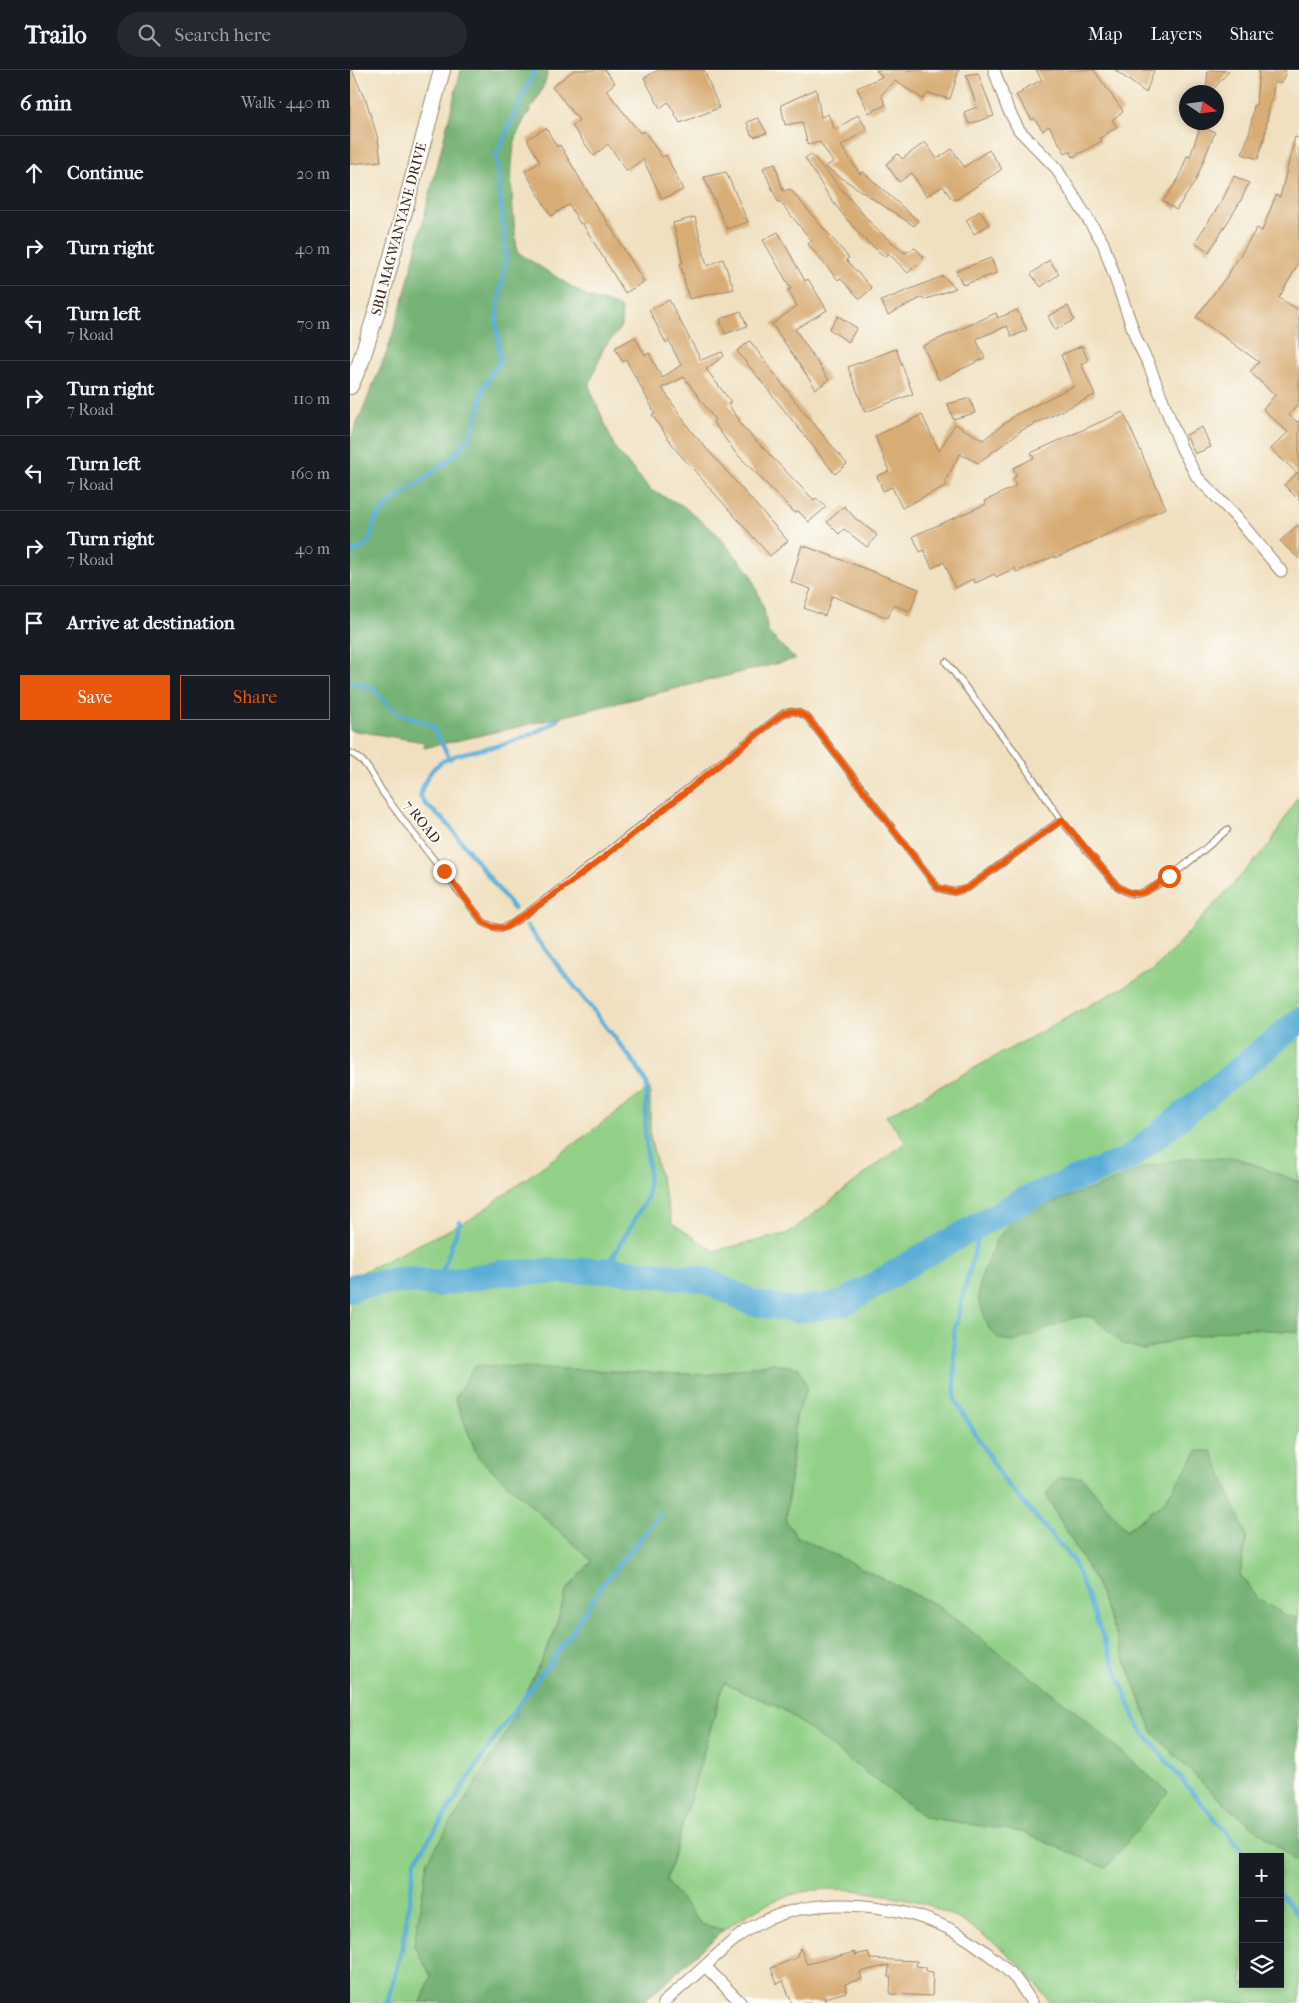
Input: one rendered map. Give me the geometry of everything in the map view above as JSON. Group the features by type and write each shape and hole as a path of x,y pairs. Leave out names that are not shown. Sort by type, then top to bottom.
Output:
{"main road":[{"name":"SBU MAGWANYANE DRIVE","path":"350,386 360,364 380,302 442,70"}],"street":[{"path":"994,70 1019,130 1056,168 1103,243 1137,341 1149,365 1181,446 1197,477 1236,517 1281,572"},
{"path":"663,2003 737,1937 759,1923 783,1913 819,1906 845,1905 877,1908 911,1915 937,1924 962,1936 1015,1978 1032,2003"},
{"path":"705,1966 740,2003"}],"lane":[{"path":"946,662 1015,752 1062,820 1117,886 1134,894 1145,893 1227,830"},
{"name":"7 ROAD","path":"350,753 358,756 365,764 383,793 483,922 499,928 505,928 516,921 595,864 716,765 784,713 792,711 799,712 808,718 938,888 954,892 968,888 1062,820"}],"green space":[{"path":"461,70 548,70 540,94 522,124 514,145 512,191 517,252 588,297 612,304 621,309 622,324 617,333 604,347 589,386 616,450 652,491 682,505 717,534 751,574 764,609 768,632 795,659 549,720 424,748 424,742 350,730 350,440 388,349 405,293"},
{"path":"1299,794 1299,1182 1237,1158 1146,1167 1104,1185 996,1241 980,1281 978,1298 1072,1318 1086,1316 1094,1318 1123,1344 1144,1350 1173,1340 1242,1328 1299,1332 1299,1618 1287,1617 1257,1599 1240,1574 1247,1537 1198,1451 1164,1502 1126,1531 1082,1477 1046,1495 1096,1583 1153,1733 1214,1795 1299,1864 1299,2003 1050,2003 1023,1969 972,1927 932,1907 912,1900 859,1891 822,1890 792,1895 762,1906 724,1930 701,1924 666,1881 724,1683 782,1709 925,1817 1022,1832 1106,1868 938,1606 796,1536 786,1521 796,1417 807,1388 773,1363 706,1375 475,1366 455,1398 478,1457 592,1561 566,1591 553,1636 502,1741 428,1860 414,1945 431,1976 421,2003 350,2003 350,1278 471,1219 650,1088 650,1137 672,1223 714,1251 789,1233 906,1142 886,1116 1153,971 1270,844"},
{"path":"1187,1158 1237,1158 1299,1182 1299,1332 1242,1328 1173,1340 1144,1350 1123,1344 1094,1318 1086,1316 1072,1318 1014,1342 999,1339 989,1329 978,1298 980,1281 996,1241 1011,1221 1032,1209 1104,1185 1146,1167"},
{"path":"773,1363 799,1368 807,1388 796,1417 786,1521 796,1536 938,1606 1069,1706 1168,1792 1106,1868 1022,1832 925,1817 782,1709 724,1683 666,1881 701,1924 724,1930 642,2003 421,2003 431,1976 414,1945 428,1860 502,1741 553,1636 566,1591 592,1561 478,1457 455,1398 475,1365 706,1375"},
{"path":"1198,1451 1212,1451 1247,1537 1240,1574 1257,1599 1287,1616 1299,1618 1299,1864 1214,1795 1153,1733 1096,1583 1046,1495 1058,1478 1082,1477 1127,1531 1164,1502"}],"building":[{"path":"350,70 352,70 366,100 378,139 381,161 350,164"},
{"path":"574,70 605,70 615,83 606,90 640,133 644,131 662,157 666,155 683,190 662,199 643,159 627,171 608,144 594,156 572,126 579,120 552,87"},
{"path":"658,70 704,70 719,108 680,123 668,102 660,108 644,78"},
{"path":"876,70 959,70 950,99 928,93 923,99 895,81 881,95 886,105 869,113 857,88 882,77"},
{"path":"1036,70 1094,70 1123,111 1112,120 1117,127 1100,138 1102,141 1073,157 1070,151 1065,153 1049,126 1043,131 1034,118 1032,120 1016,95 1042,80"},
{"path":"1115,70 1154,70 1146,93"},
{"path":"1208,70 1229,71 1217,85 1207,85"},
{"path":"1259,70 1286,70 1282,83 1274,83 1272,102 1270,102 1264,139 1258,159 1242,154 1250,131 1254,105 1256,105"},
{"path":"978,73 994,116 969,124 964,112 977,107 966,75"},
{"path":"816,89 821,117 828,114 835,130 858,115 867,129 841,146 860,174 862,171 918,221 914,226 825,167 833,162 820,142 808,145 802,122 785,125 781,105"},
{"path":"758,118 767,133 754,137 751,135 747,122"},
{"path":"546,128 557,147 560,145 644,282 625,293 570,206 568,205 551,216 525,171 540,162 527,139"},
{"path":"1199,130 1215,132 1195,182 1176,210 1163,201 1179,178 1187,156 1190,157"},
{"path":"1295,137 1299,138 1299,262 1279,298 1299,310 1299,403 1289,415 1297,422 1299,420 1299,500 1284,485 1297,473 1271,449 1288,432 1263,409 1275,395 1250,372 1259,362 1196,317 1227,276 1257,228 1262,231 1276,195 1280,197"},
{"path":"925,142 937,159 952,149 964,167 989,150 1002,169 957,199 952,199 943,186 926,196 912,173 899,182 886,164 898,154 902,159"},
{"path":"811,154 875,228 905,253 915,248 924,257 908,273 888,253 885,257 864,239 844,216 830,198 805,158"},
{"path":"775,163 783,191 790,189 849,258 846,260 872,288 860,299 840,278 838,280 821,260 808,244 812,241 780,202 778,202 763,168"},
{"path":"726,172 748,222 727,229 704,177"},
{"path":"1234,176 1249,183 1240,202 1209,252 1195,242 1222,201"},
{"path":"980,211 989,225 974,234 966,220"},
{"path":"695,217 707,266 723,259 734,289 689,299 680,263 683,263 673,223"},
{"path":"778,232 805,281 808,279 827,310 795,329 829,380 816,389 772,324 797,306 788,290 791,289 763,240"},
{"path":"991,258 997,273 963,285 956,271"},
{"path":"1049,260 1059,274 1041,287 1031,274"},
{"path":"943,276 956,288 924,300 923,297 888,315 881,301"},
{"path":"669,300 701,360 722,352 724,356 706,369 731,402 728,404 740,421 738,422 814,500 816,498 826,507 809,522 798,511 795,513 735,452 684,377 662,388 691,431 788,541 770,556 677,451 652,415 655,413 626,360 623,362 615,348 635,337 645,355 649,353 662,378 681,365 669,341 666,343 649,310"},
{"path":"1068,306 1074,320 1055,330 1048,316"},
{"path":"1017,310 1027,330 1012,337 1007,326 976,339 985,358 939,380 923,346 996,313 998,318"},
{"path":"741,311 747,326 725,334 720,319"},
{"path":"838,316 857,328 848,342 829,329"},
{"path":"750,341 798,405 847,464 835,474 737,351"},
{"path":"1082,346 1088,361 1081,364 1095,395 1022,430 978,463 960,454 945,481 947,485 902,508 892,487 883,491 877,476 889,471 875,436 922,415 939,451 955,424 983,440 1017,414 1074,386 1061,355"},
{"path":"896,349 913,394 865,412 848,367"},
{"path":"970,398 975,413 953,419 948,404"},
{"path":"1123,412 1166,508 1055,558 1055,556 1016,572 1015,568 996,577 995,574 975,583 973,579 955,588 944,562 932,568 924,550 920,552 913,536 986,504 985,501 1016,486 1013,478 1017,476 1013,468 1034,458 1031,453"},
{"path":"1202,427 1211,447 1195,454 1186,435"},
{"path":"844,506 856,519 877,535 867,547 844,529 839,534 827,522"},
{"path":"1299,524 1299,559 1280,541"},
{"path":"802,545 919,589 910,611 893,605 888,618 832,596 825,616 804,608 811,589 791,582"},
{"path":"800,1948 807,1964 855,1952 855,1955 868,1952 870,1959 917,1961 916,1966 926,1967 926,1971 933,1972 932,1996 890,1994 891,1977 888,1977 889,1965 860,1972 862,1979 845,1984 847,1992 824,1998 826,2003 792,2003 783,1981 777,1984 771,1968 796,1958"}],"waterway":[{"path":"350,554 364,547 372,535 374,521 388,505 448,461 472,435 484,387 500,360 496,319 506,258 496,155 535,70"},
{"path":"350,682 371,687 395,712 432,726 450,759"},
{"path":"514,909 447,823 426,805 420,796 429,774 445,760 460,754 502,745 538,731 558,720"},
{"path":"527,926 636,1065 647,1084 645,1133 649,1172 647,1198 612,1258 611,1270"},
{"path":"350,1290 355,1286 406,1280 438,1284 500,1273 611,1270 704,1280 753,1303 796,1310 842,1304 1025,1199 1128,1159 1299,1021"},
{"path":"438,1284 460,1222"},
{"path":"982,1222 954,1331 955,1400 1003,1479 1073,1560 1138,1726 1245,1853"},
{"path":"387,2003 403,1945 415,1861 498,1733 557,1653 603,1584 661,1514"},
{"path":"1283,1898 1299,1916"}],"route":[{"path":"444,871 483,922 492,927 505,928 595,864 716,765 784,713 792,711 799,712 808,718 890,828 938,888 954,892 968,888 1062,820 1117,886 1126,892 1134,894 1145,893 1169,876"}]}
